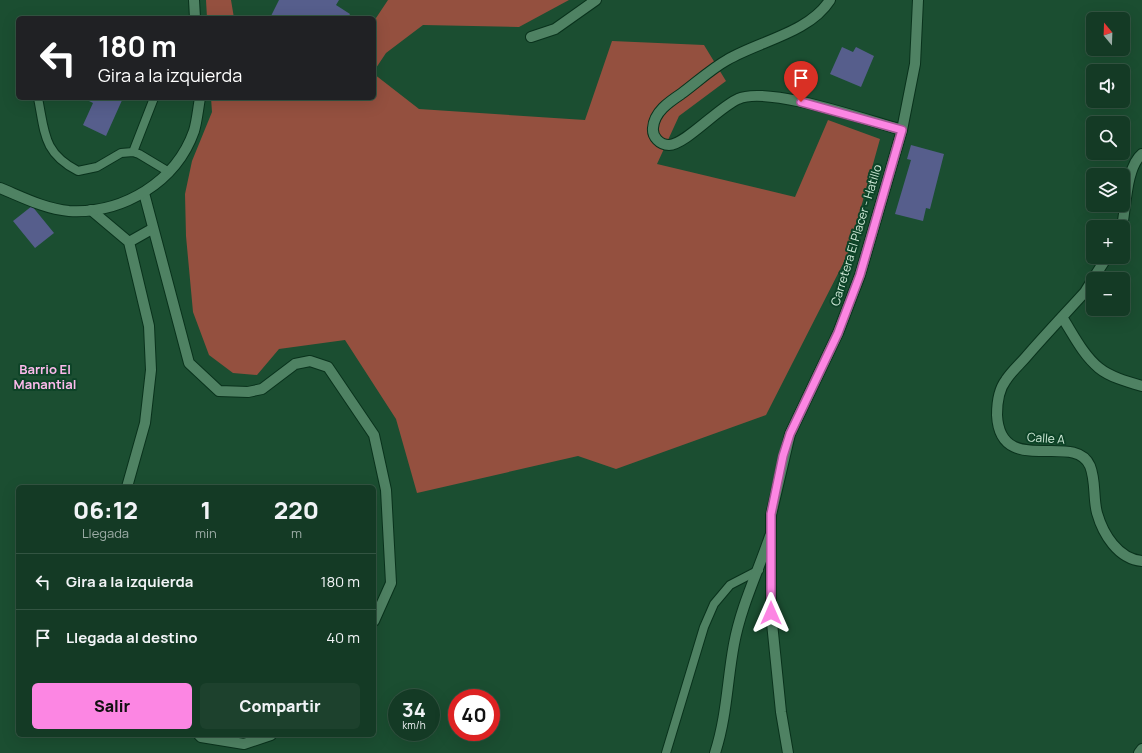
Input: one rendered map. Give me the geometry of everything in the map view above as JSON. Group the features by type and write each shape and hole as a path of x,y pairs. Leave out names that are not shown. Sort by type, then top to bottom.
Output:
{"street":[{"path":"194,0 196,16"},
{"path":"531,37 555,29 596,0"},
{"path":"830,0 813,20 727,60 668,103 656,116 652,129 655,138 664,145 676,145 717,112 737,99 746,96 786,98 902,130"},
{"name":"Carretera El Placer - Hatillo","path":"788,753 781,712 771,613 771,514 790,434 838,333 860,275 902,130 915,64 918,0"},
{"path":"0,188 37,204 68,211 91,210 117,206 144,193 169,172 181,157 194,130 200,100"},
{"path":"1123,220 1130,173 1136,159 1142,154"},
{"path":"144,193 152,229 189,363 219,391 248,392 262,389 294,364 310,362 328,367 374,434 386,490 391,583 376,617"},
{"path":"91,210 129,242 149,326 152,370 144,423 128,485"},
{"path":"129,242 152,229"},
{"name":"Calle A","path":"1086,290 1005,381 997,404 998,426 1006,443 1024,451 1043,450 1071,453 1085,459 1090,465 1095,484 1097,512 1106,534 1118,550 1137,561 1142,561"},
{"path":"1062,317 1088,357 1100,368 1122,380 1142,386"},
{"path":"715,753 723,730 734,643 749,588 759,570 771,534"},
{"path":"201,737 244,744 265,737"},
{"path":"1139,753 1142,749"}],"lane":[{"path":"38,100 48,143 57,158 64,164 78,171 97,167 121,153 134,152 140,154 169,172"},
{"path":"134,152 153,100"},
{"path":"666,753 704,627 714,604 730,585 759,570"}],"shaded area":[{"path":"206,0 231,0 234,16 207,16"},
{"path":"388,0 569,0 519,27 423,25 386,53 376,68 376,18"},
{"path":"612,41 704,45 726,81 679,116 657,164 795,197 828,120 880,139 848,254 766,415 616,469 578,456 417,493 396,419 345,340 279,349 257,375 233,373 209,355 193,312 186,236 185,194 192,161 212,112 211,100 376,100 376,76 419,109 585,120"}],"building":[{"path":"279,0 339,0 336,5 350,14 349,16 271,16"},
{"path":"842,47 853,52 856,47 874,56 861,87 830,74"},
{"path":"87,100 122,100 106,136 83,125 93,103"},
{"path":"911,145 944,154 930,209 926,208 923,221 895,214 911,160 907,159"},
{"path":"32,206 54,233 35,248 13,221"}],"district":[{"name":"Barrio El Manantial","path":"45,376"}],"route":[{"path":"771,613 771,514 783,456 790,434 838,333 860,275 902,130 801,102"}]}
